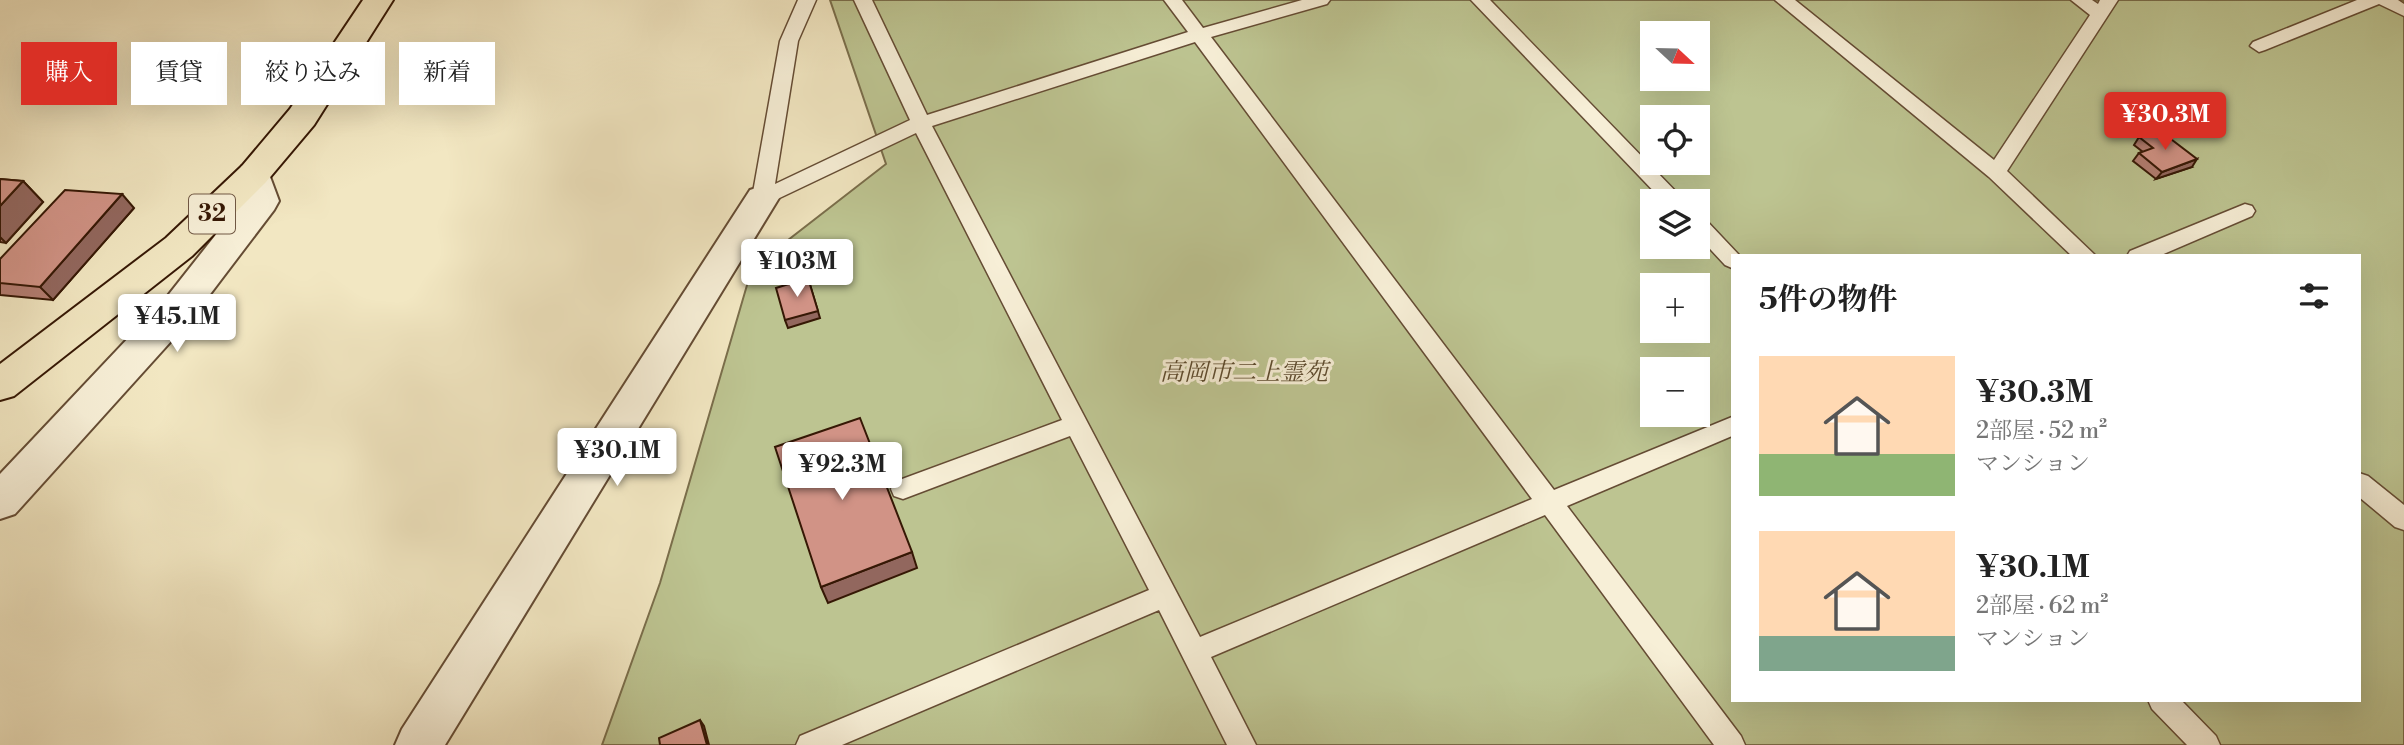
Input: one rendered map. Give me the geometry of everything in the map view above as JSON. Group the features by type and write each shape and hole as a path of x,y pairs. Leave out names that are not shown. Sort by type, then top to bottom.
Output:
{"main road":[{"name":"32","path":"0,385 179,247 254,174 302,117 378,0"}],"street":[{"path":"0,502 179,308 262,201 254,174"},
{"path":"419,745 762,198"}],"lane":[{"path":"762,198 789,41 807,0"},
{"path":"863,0 921,123 1242,745"},
{"path":"1173,0 1731,745"},
{"path":"762,198 921,123 1199,35 1321,0"},
{"path":"1480,0 1663,189"},
{"path":"1784,0 1996,172 2085,254"},
{"path":"1996,172 2105,7 2080,0"},
{"path":"2259,46 2373,0"},
{"path":"2385,0 2404,11"},
{"path":"2142,254 2245,211"},
{"path":"1710,237 1731,259"},
{"path":"903,489 1077,424"},
{"path":"1195,651 1731,426"},
{"path":"2361,485 2404,520"},
{"path":"810,745 1165,595"},
{"path":"2164,702 2206,745"}],"green space":[{"name":"高岡市二上霊苑","path":"830,0 2404,0 2404,745 602,745 660,583 752,268 886,164"}],"building":[{"path":"2159,130 2197,159 2162,172 2139,153 2153,148 2139,137"},
{"path":"0,179 23,181 0,206"},
{"path":"65,190 122,194 40,287 0,283 0,259"},
{"path":"808,278 818,311 785,320 776,288"},
{"path":"860,418 912,552 821,587 775,447"},
{"path":"700,720 707,745 660,745 659,738"}]}
